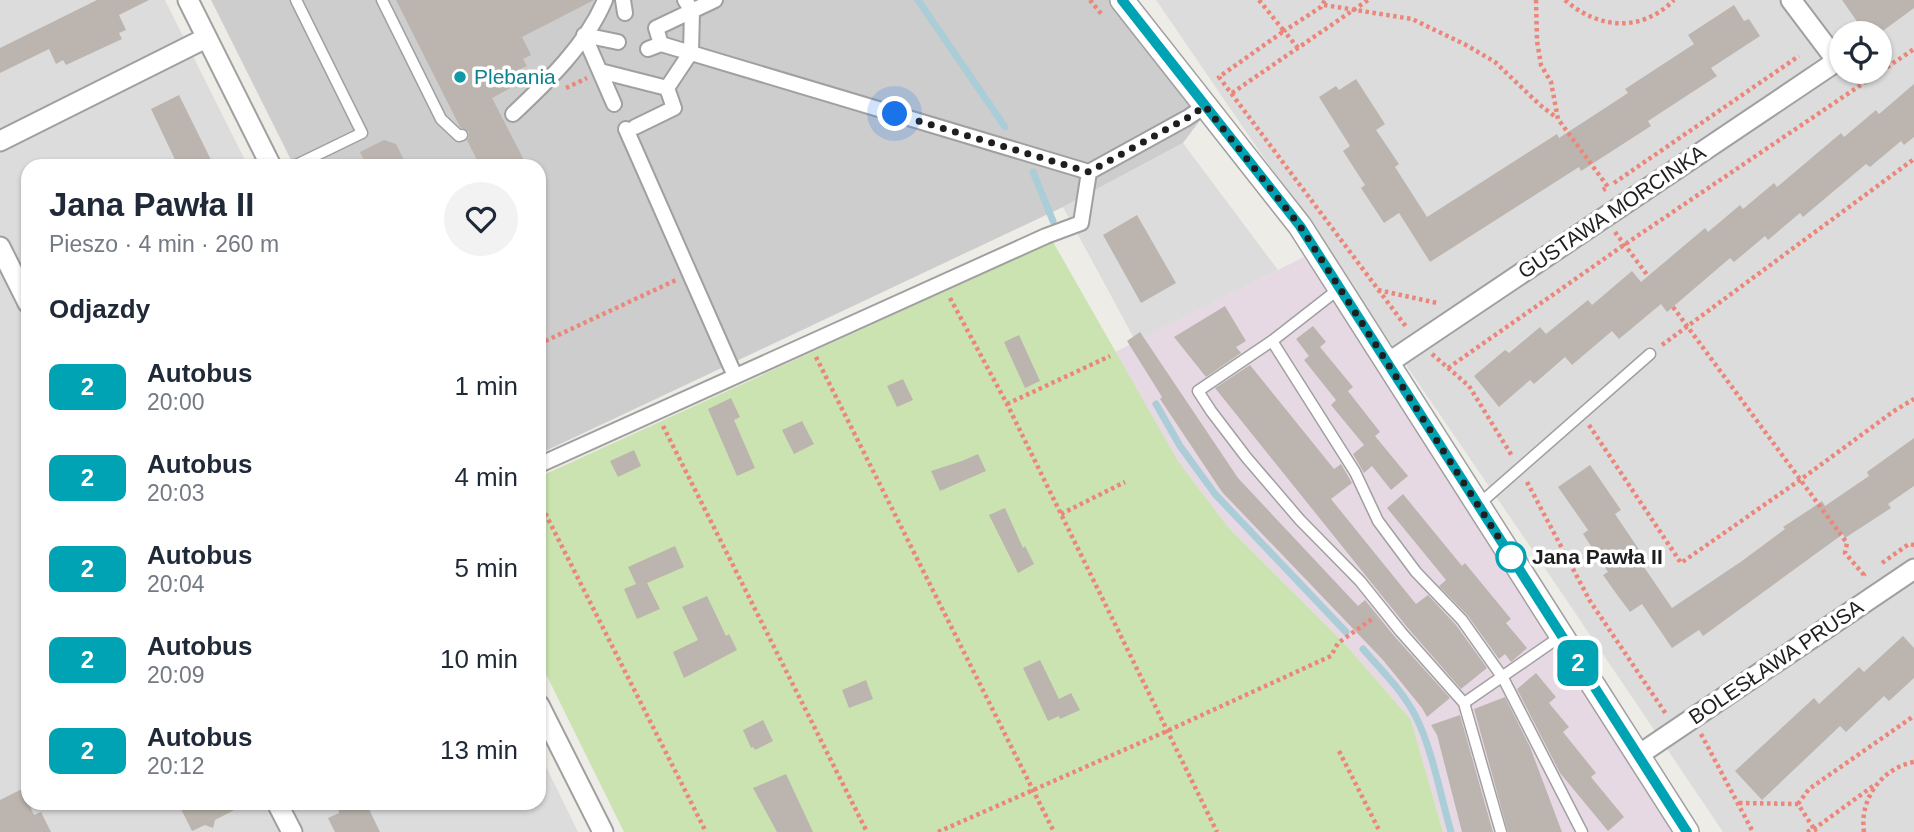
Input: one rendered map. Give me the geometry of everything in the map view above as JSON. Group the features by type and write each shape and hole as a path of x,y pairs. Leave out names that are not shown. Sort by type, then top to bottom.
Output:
{"street":[{"path":"188,0 267,159"},
{"path":"513,114 557,72 605,0"},
{"path":"715,0 688,6 656,28 654,46 691,52 1089,172 1205,106"},
{"path":"1122,0 1300,226 1687,832"},
{"name":"GUSTAWA MORCINKA","path":"1388,363 1836,61 1791,0"},
{"path":"667,88 691,52 688,6"},
{"path":"584,35 618,42"},
{"path":"584,35 614,104"},
{"path":"0,141 206,38"},
{"path":"600,71 667,88"},
{"path":"667,88 674,108 630,128 735,376"},
{"path":"546,463 1046,236 1081,223 1089,172"},
{"path":"0,247 21,289"},
{"name":"BOLESŁAWA PRUSA","path":"1637,756 1914,569"},
{"path":"546,719 603,832"},
{"path":"281,810 292,832"}],"lane":[{"path":"296,0 362,133 308,159"},
{"path":"383,0 441,120 459,136 462,135"},
{"path":"1340,288 1272,341 1198,390 1246,457 1300,520 1360,581 1464,703 1501,832"},
{"path":"1272,341 1355,472 1378,521 1416,572 1462,620 1503,678 1582,832"},
{"path":"1478,505 1650,354"},
{"path":"1464,703 1561,636"}],"path":[{"path":"1259,0 1298,48"},
{"path":"1332,0 1219,77 1418,343 1469,386 1520,469 1590,601 1667,715 1682,705 1692,719 1753,832"},
{"path":"1232,93 1368,0"},
{"path":"1536,0 1536,41 1541,65 1551,82 1558,119"},
{"path":"1565,0 1580,13 1602,22 1625,24 1650,17 1674,0"},
{"path":"1323,4 1412,19 1495,61 1558,119 1608,187"},
{"path":"1448,368 1914,49"},
{"path":"1596,195 1799,56"},
{"path":"1650,354 1914,159"},
{"path":"1605,217 1648,276"},
{"path":"546,341 690,274"},
{"path":"942,283 1007,404 1217,832"},
{"path":"1378,290 1436,304 1447,296"},
{"path":"1673,307 1847,543 1845,553 1864,575 1853,583"},
{"path":"809,343 1054,832"},
{"path":"1007,404 1110,356"},
{"path":"1582,414 1681,563 1914,399"},
{"path":"656,412 867,832"},
{"path":"1061,514 1125,482"},
{"path":"546,515 706,832"},
{"path":"938,832 1331,656 1338,643 1384,611"},
{"path":"1798,804 1810,789 1914,716"},
{"path":"1339,751 1380,832"},
{"path":"1807,832 1815,830 1897,767 1914,762"},
{"path":"1864,832 1864,811 1877,784"},
{"path":"1738,803 1798,804"},
{"path":"1798,804 1815,830"}],"shaded area":[{"path":"0,0 165,0 244,159 21,159 21,810 546,810 546,766 578,832 0,832"},
{"path":"211,0 1124,0 1204,115 1183,143 1063,207 546,451 546,159 290,159"},
{"path":"1156,0 1914,0 1914,832 1723,832"},
{"path":"1183,143 1278,270 1136,342 1063,207"},
{"path":"1304,257 1669,811 1677,832 1443,832 1411,720 1346,645 1228,527 1178,461 1115,352"}],"green space":[{"path":"1053,242 1178,461 1228,527 1346,645 1411,720 1443,832 624,832 546,674 546,474"}],"building":[{"path":"97,0 149,0 119,15 126,30 119,33 122,39 66,65 63,60 56,64 49,49 0,73 0,48"},
{"path":"396,0 594,0 522,37 531,55 523,59 527,66 521,69 524,75 518,78 520,83 492,98 523,159 476,159 467,140 469,132 460,127"},
{"path":"1842,0 1914,0 1914,8 1892,24 1892,21 1857,21"},
{"path":"1734,5 1744,21 1749,19 1760,36 1711,68 1717,76 1648,121 1651,126 1581,171 1579,167 1430,262 1399,213 1384,223 1361,188 1365,185 1343,151 1350,146 1319,97 1336,86 1339,90 1356,79 1385,124 1376,130 1399,164 1395,167 1427,217 1557,134 1559,138 1628,93 1625,89 1694,44 1688,35"},
{"path":"1914,84 1914,137 1904,145 1901,141 1870,167 1866,164 1803,217 1800,213 1768,240 1765,236 1734,262 1730,258 1667,312 1661,304 1619,339 1612,331 1572,365 1565,357 1534,384 1530,380 1499,407 1474,376 1505,350 1509,353 1540,327 1546,334 1588,300 1592,305 1632,271 1641,282 1705,228 1708,232 1740,205 1743,209 1774,183 1777,187 1841,133 1844,137 1876,110 1879,114"},
{"path":"179,95 211,159 175,159 151,109"},
{"path":"384,140 396,144 404,159 364,159 360,152"},
{"path":"1137,215 1176,283 1141,303 1103,235"},
{"path":"1225,306 1246,341 1236,347 1241,353 1206,377 1174,337"},
{"path":"1313,326 1326,342 1320,347 1353,387 1348,391 1380,432 1375,436 1408,476 1391,490 1372,466 1364,473 1353,454 1364,445 1331,405 1336,400 1304,360 1309,356 1296,339"},
{"path":"1140,332 1238,478 1358,606 1365,600 1450,698 1427,717 1383,660 1222,492 1160,399 1162,397 1127,341"},
{"path":"1019,335 1040,381 1025,388 1004,342"},
{"path":"1250,365 1334,469 1341,464 1352,483 1331,499 1416,604 1428,595 1456,625 1487,668 1461,689 1407,627 1215,388"},
{"path":"903,379 913,400 897,407 887,386"},
{"path":"731,398 740,417 734,420 755,468 737,476 708,409"},
{"path":"802,421 814,444 794,454 782,430"},
{"path":"1914,438 1914,486 1888,504 1891,508 1845,538 1843,534 1703,636 1699,630 1672,648 1642,604 1630,612 1603,575 1608,572 1583,534 1588,530 1558,487 1590,465 1621,510 1615,514 1640,551 1635,554 1672,608 1742,561 1785,529 1783,527 1822,501 1825,506 1869,476 1867,472"},
{"path":"634,450 641,466 618,477 610,461"},
{"path":"978,454 986,471 940,491 931,471"},
{"path":"1403,494 1462,566 1465,563 1511,619 1506,623 1527,648 1511,662 1505,654 1499,659 1468,616 1439,586 1446,580 1387,508"},
{"path":"1005,508 1023,548 1025,546 1034,564 1018,573 989,515"},
{"path":"675,546 684,567 647,583 660,609 637,619 624,589 636,584 628,567"},
{"path":"707,596 726,636 729,634 737,650 684,678 673,652 698,640 682,607"},
{"path":"1903,636 1914,648 1914,678 1889,701 1884,696 1846,732 1840,726 1762,800 1735,771 1814,698 1819,704 1859,667 1864,672"},
{"path":"1040,660 1059,699 1071,693 1080,710 1048,721 1023,668"},
{"path":"1536,673 1556,697 1549,703 1569,727 1563,732 1596,773 1591,777 1624,817 1608,831 1560,773 1517,689"},
{"path":"866,680 873,699 849,708 842,690"},
{"path":"1505,697 1530,747 1562,832 1508,832 1474,709"},
{"path":"1460,715 1493,832 1462,832 1437,735 1431,725"},
{"path":"763,720 773,741 755,750 751,748 743,730"},
{"path":"786,774 813,832 777,832 753,788"},
{"path":"21,790 21,810 32,810 34,815 41,812 51,832 0,832 0,800"},
{"path":"182,810 234,810 215,820 213,828 205,825 192,831"},
{"path":"339,810 369,810 380,832 335,832 328,818 339,813"}],"waterway":[{"path":"918,0 1005,127"},
{"path":"1033,172 1053,221"},
{"path":"1156,404 1180,446 1215,494 1346,632"},
{"path":"1363,649 1399,690 1416,717 1431,758 1451,832"}],"bus line":[{"name":"2","path":"1122,0 1300,226 1687,832"}],"place":[{"name":"Plebania","path":"460,77"},
{"name":"Jana Pawła II","path":"1511,557"}],"route":[{"path":"895,114 1089,172 1205,106 1300,226 1511,557"}]}
